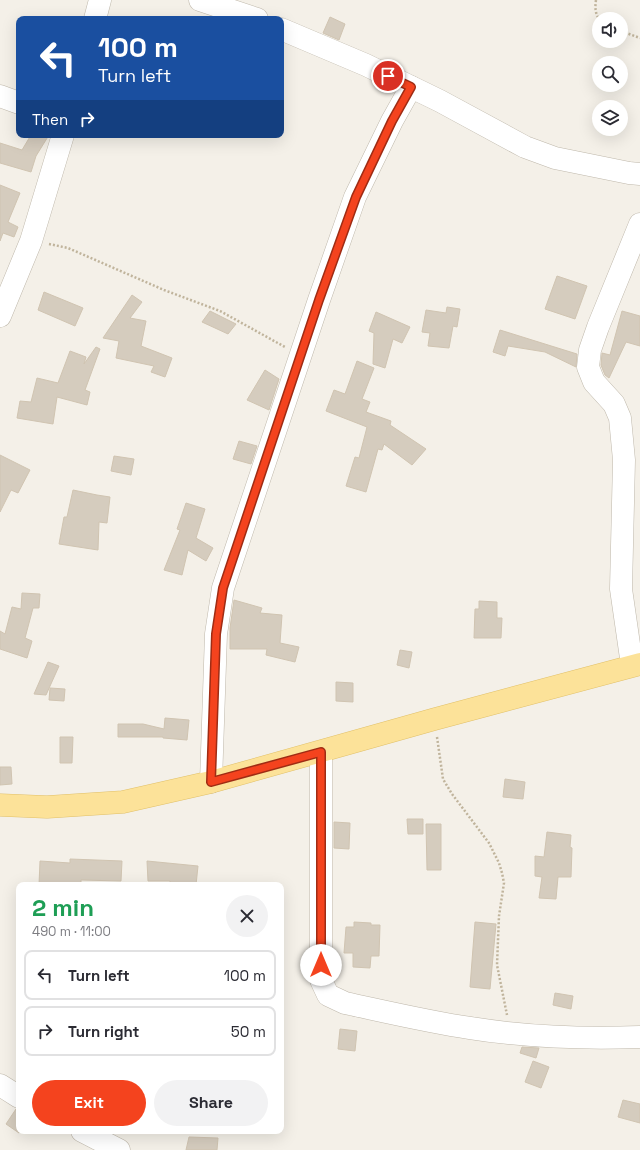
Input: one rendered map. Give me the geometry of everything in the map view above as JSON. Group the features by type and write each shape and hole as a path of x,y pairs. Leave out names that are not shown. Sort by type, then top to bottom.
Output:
{"main road":[{"path":"0,805 48,807 124,802 211,782 636,664"}],"street":[{"path":"96,16 100,0"},
{"path":"200,0 248,16"},
{"path":"284,30 366,65 525,147 555,158 640,174"},
{"path":"211,782 216,634 223,588 356,197 392,121 411,87"},
{"path":"0,96 16,102"},
{"path":"0,316 30,241 62,138"},
{"path":"636,664 621,589 624,460 620,418 614,404 594,382 588,367 590,350 598,327 640,224"},
{"path":"321,752 321,980 328,995 345,1003 469,1028 511,1034 602,1038 640,1037"},
{"path":"0,1085 16,1095"},
{"path":"88,1134 119,1150"}],"path":[{"path":"596,0 596,12"},
{"path":"628,34 640,38"},
{"path":"30,241 68,248 164,290 220,311 301,356"},
{"path":"435,719 443,779 452,794 489,843 499,863 502,873 504,883 499,916 497,965 511,1034"}],"building":[{"path":"330,17 345,24 339,40 323,33"},
{"path":"29,138 47,138 36,156 31,172 0,163 0,143 22,150"},
{"path":"0,185 20,193 8,222 18,227 14,237 3,233 0,241"},
{"path":"557,276 587,286 575,319 545,309"},
{"path":"44,292 83,308 75,326 38,310"},
{"path":"132,295 142,302 130,318 146,321 141,346 172,358 165,377 151,372 154,366 116,358 119,341 103,338"},
{"path":"447,307 460,309 457,327 453,326 449,348 428,346 430,333 422,332 426,310 446,313"},
{"path":"210,311 236,324 228,334 202,322"},
{"path":"622,311 640,316 640,346 626,342 609,378 605,375 601,365 602,353 610,355"},
{"path":"376,312 410,327 402,343 393,339 385,368 373,364 374,333 369,331"},
{"path":"500,330 577,354 576,367 545,352 508,346 505,356 493,352"},
{"path":"96,347 100,349 85,390 90,392 87,405 57,397 53,424 17,418 20,401 31,402 37,378 58,383 70,351 86,357 84,364"},
{"path":"357,361 374,368 362,399 370,402 366,412 391,421 390,425 426,449 412,465 384,444 382,450 378,449 366,492 346,486 355,457 359,458 367,427 326,411 334,390 345,394"},
{"path":"265,370 279,379 269,410 247,400"},
{"path":"239,441 257,446 251,464 233,459"},
{"path":"0,455 30,470 18,493 11,490 0,512"},
{"path":"114,456 134,459 131,475 111,471"},
{"path":"73,490 110,497 107,523 99,522 98,550 59,544 64,517 67,517"},
{"path":"186,503 205,509 196,538 213,548 206,561 188,550 182,575 164,570 180,530 177,529"},
{"path":"22,593 40,594 39,608 33,608 25,638 32,641 27,658 0,649 0,631 5,634 12,607 21,609"},
{"path":"234,600 262,608 260,613 282,615 280,643 299,647 295,662 266,655 267,649 230,649 230,628"},
{"path":"479,601 497,602 497,618 502,618 501,638 474,638 475,609 479,609"},
{"path":"400,650 412,652 409,668 397,665"},
{"path":"48,662 59,666 46,695 34,694"},
{"path":"336,682 353,683 353,702 336,701"},
{"path":"50,688 65,689 64,701 49,700"},
{"path":"165,718 189,720 187,740 163,737 118,737 118,724 143,724 164,729"},
{"path":"60,737 73,737 72,763 60,763"},
{"path":"0,767 11,767 12,784 0,785"},
{"path":"505,779 525,782 523,799 503,797"},
{"path":"407,819 423,819 423,834 408,834"},
{"path":"334,822 350,823 349,849 334,848"},
{"path":"426,824 441,824 441,870 427,870"},
{"path":"547,832 571,835 571,877 558,877 556,899 539,898 542,877 535,876 535,856 544,857"},
{"path":"70,859 122,861 121,881 81,880 81,882 39,882 40,861 70,863"},
{"path":"147,861 198,866 196,882 148,881"},
{"path":"354,922 380,925 379,956 371,956 370,968 353,967 353,953 344,953 346,927 354,927"},
{"path":"475,922 496,924 490,989 470,987"},
{"path":"555,993 573,996 571,1009 553,1005"},
{"path":"340,1029 357,1031 355,1051 338,1049"},
{"path":"522,1047 539,1048 536,1058 520,1053"},
{"path":"533,1061 549,1067 541,1088 525,1082"},
{"path":"623,1100 640,1104 640,1123 618,1117"},
{"path":"16,1109 16,1131 6,1124"},
{"path":"189,1137 218,1138 217,1150 186,1150"}],"route":[{"path":"321,965 321,752 211,782 216,634 223,588 263,472 319,300 356,197 392,121 411,87 388,76"}]}
